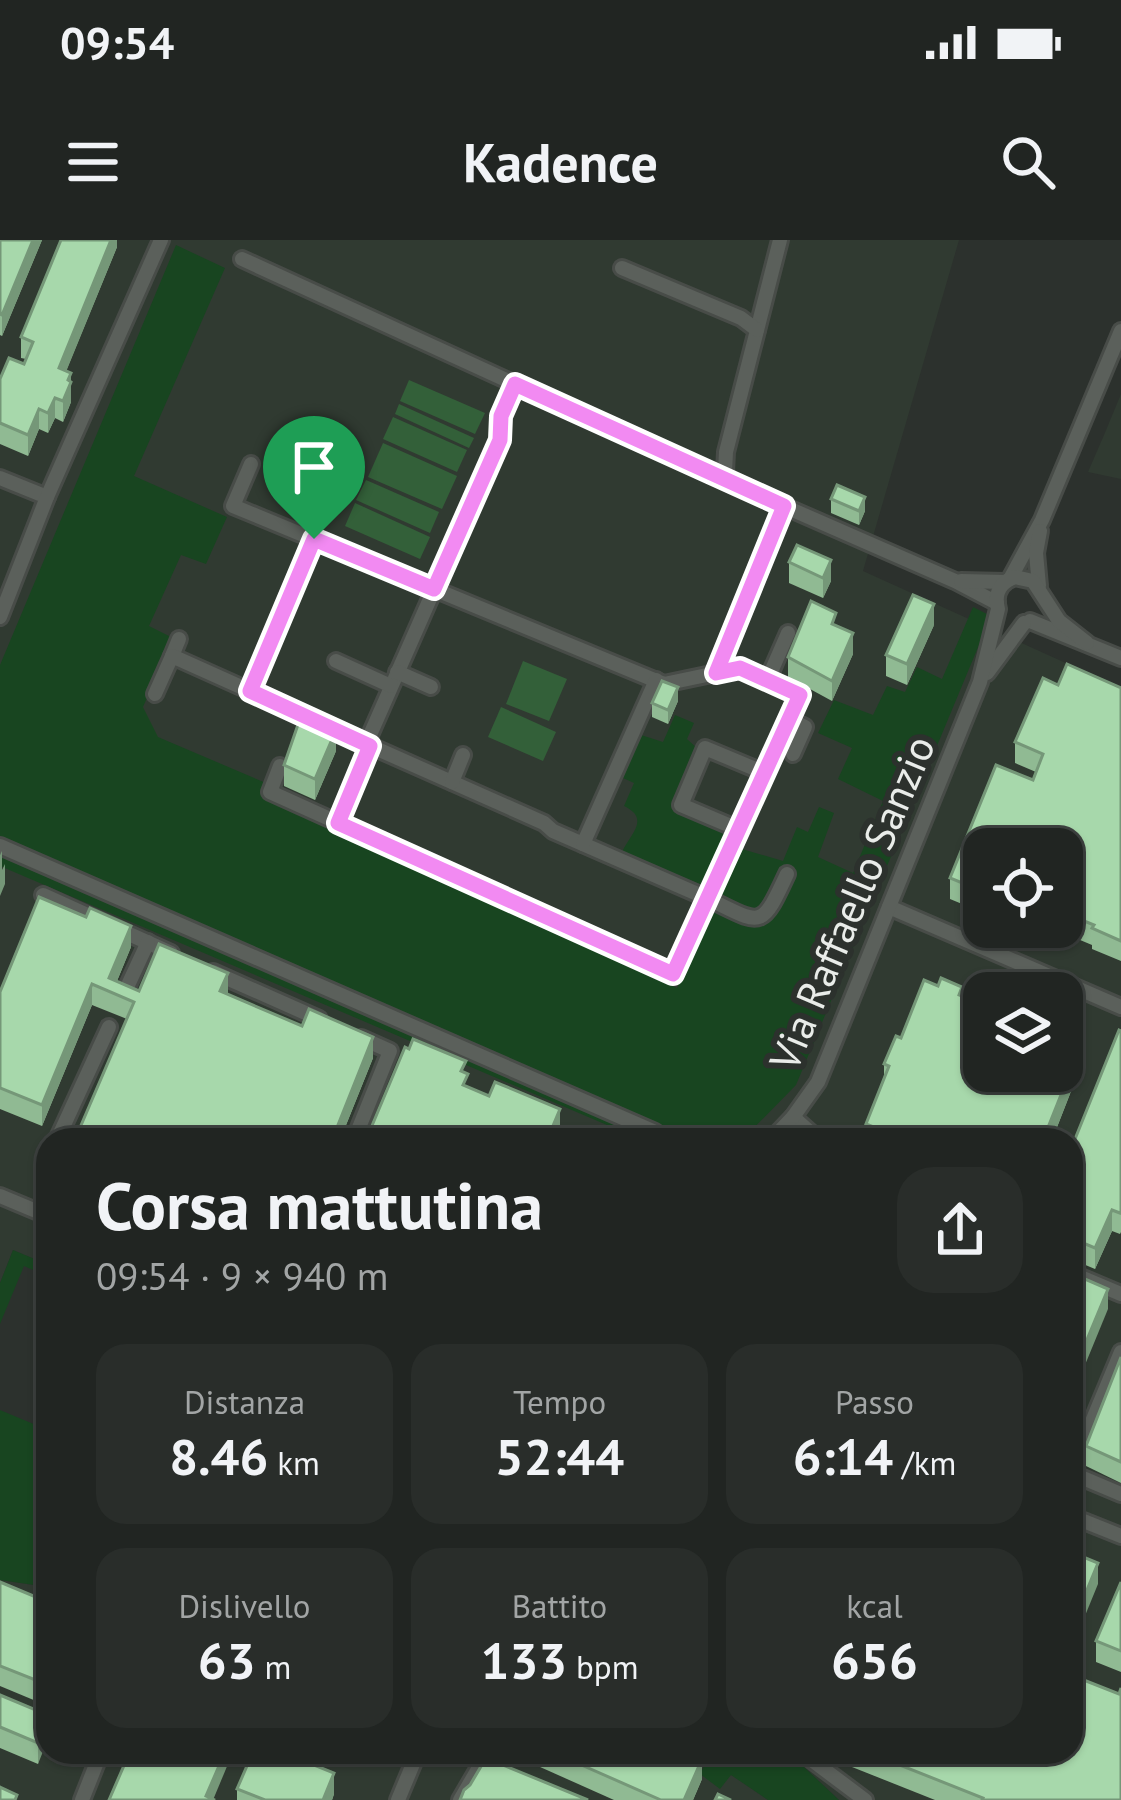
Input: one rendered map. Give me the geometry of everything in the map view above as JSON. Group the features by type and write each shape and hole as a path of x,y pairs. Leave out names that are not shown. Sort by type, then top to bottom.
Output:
{"street":[{"path":"0,616 47,497 161,240"},
{"path":"731,483 725,472 725,452 780,240"},
{"path":"242,259 956,581 997,606 1011,622 1027,622 1121,658"},
{"path":"622,268 741,318 757,330"},
{"name":"Via Raffaello Sanzio","path":"783,1128 818,1082 980,682 998,592 1042,520 1121,331"},
{"path":"338,823 394,679 500,440 501,416 515,384"},
{"path":"251,464 233,506 664,684 740,668 800,695 673,974 270,792 280,766"},
{"path":"0,478 47,497"},
{"path":"716,673 784,506"},
{"name":"Via Raffaello Sanzio","path":"980,682 1006,644 1040,613 1036,553 1042,520"},
{"path":"250,691 314,539"},
{"path":"956,581 1027,578 1059,621 1087,643"},
{"path":"767,681 788,633"},
{"path":"155,694 179,639"},
{"path":"172,656 753,920 770,912 787,874"},
{"path":"336,661 431,687"},
{"path":"583,844 656,680"},
{"path":"789,719 805,727 793,754"},
{"path":"740,830 681,806 705,748 765,773"},
{"path":"452,782 464,754"},
{"path":"0,846 646,1128"},
{"path":"43,895 188,960"},
{"path":"889,907 1121,1006"},
{"path":"128,985 148,942"},
{"path":"208,970 329,1024"},
{"path":"63,1128 109,1027"},
{"path":"350,1033 390,1052 359,1128"},
{"path":"793,1118 805,1128"},
{"path":"0,1196 36,1211"},
{"path":"1083,1278 1121,1294"},
{"path":"1083,1443 1121,1352"},
{"path":"1083,1477 1121,1494"},
{"path":"1083,1521 1121,1536"},
{"path":"82,1800 96,1764"},
{"path":"398,1800 413,1764"},
{"path":"460,1800 482,1764 503,1773"},
{"path":"817,1764 865,1800"}],"shaded area":[{"path":"0,240 959,240 863,571 1121,688 1121,1800 839,1800 801,1764 1083,1764 1083,1128 36,1128 36,1260 13,1250 0,1283"},
{"path":"176,245 225,268 134,476 227,517 206,564 181,555 149,626 173,638 143,707 158,737 266,783 262,794 677,988 742,849 783,861 797,827 808,832 819,807 834,813 818,857 853,873 883,801 838,779 852,748 818,733 834,700 873,715 887,686 905,692 917,667 942,679 973,607 991,616 796,1085 754,1128 614,1128 0,866 0,665"},
{"path":"409,380 485,413 475,434 400,401"},
{"path":"1121,394 1121,479 1088,472"},
{"path":"399,404 474,438 469,448 395,414"},
{"path":"393,417 467,450 457,472 383,439"},
{"path":"383,443 457,476 442,509 368,477"},
{"path":"366,480 439,512 430,533 356,500"},
{"path":"355,503 430,537 420,559 345,526"},
{"path":"523,661 567,679 549,721 506,704"},
{"path":"501,707 556,732 543,761 488,737"},
{"path":"675,715 694,723 687,739 698,749 672,809 730,832 709,882 702,885 622,852 637,822 624,806 634,783 623,778 641,735 663,742"},
{"path":"13,1250 36,1260 33,1270 24,1266 0,1324 0,1283"},
{"path":"0,1410 36,1425 36,1585 0,1580"},
{"path":"0,1580 36,1585 36,1764 705,1764 700,1773 730,1774 768,1800 0,1800"},
{"path":"705,1764 801,1764 839,1800 768,1800 731,1775 720,1789 700,1774"}],"building":[{"path":"0,240 33,240 2,315 0,314"},
{"path":"61,240 111,240 59,368 71,373 63,401 55,398 48,413 39,409 28,435 0,423 0,379 9,358 24,364 33,342 21,337"},
{"path":"837,485 865,497 859,511 831,499"},
{"path":"797,545 831,560 823,578 789,562"},
{"path":"913,595 934,604 907,664 886,655"},
{"path":"811,601 836,613 832,624 853,633 832,681 788,657"},
{"path":"1067,664 1121,688 1121,941 1083,921 1083,828 970,828 996,765 1033,780 1043,754 1015,742 1043,678 1058,685"},
{"path":"662,681 678,687 668,710 652,703"},
{"path":"301,716 336,730 315,779 284,765"},
{"path":"963,846 963,883 950,878"},
{"path":"39,897 86,917 90,908 131,926 109,978 139,991 159,944 228,973 220,991 302,1026 309,1009 373,1037 337,1128 80,1128 134,1002 92,984 42,1105 0,1088 0,992"},
{"path":"941,978 962,987 963,1092 1062,1092 1048,1128 876,1128 866,1124 889,1066 884,1064 896,1036 901,1038 924,980 938,986"},
{"path":"1119,1030 1121,1211 1112,1210 1095,1248 1083,1243 1079,1128"},
{"path":"413,1039 466,1061 461,1071 468,1074 463,1085 489,1096 495,1082 560,1109 552,1128 371,1128 405,1047 409,1049"},
{"path":"1083,1278 1108,1289 1083,1349"},
{"path":"1121,1357 1121,1462 1086,1446"},
{"path":"1083,1557 1098,1563 1083,1600"},
{"path":"0,1582 36,1597 36,1680 0,1666"},
{"path":"1121,1582 1121,1651 1096,1641"},
{"path":"1083,1680 1119,1694 1121,1688 1121,1800 983,1798 897,1764 1083,1764"},
{"path":"0,1695 36,1710 36,1742 0,1727"},
{"path":"125,1764 220,1764 206,1796 215,1800 109,1800"},
{"path":"248,1764 312,1764 334,1773 323,1800 265,1800 237,1789"},
{"path":"482,1764 501,1764 588,1800 460,1800"},
{"path":"579,1764 700,1764 684,1800 661,1800"},
{"path":"0,1787 17,1795 15,1800 0,1800"}],"route":[{"path":"515,384 784,506 716,673 740,668 800,695 673,974 338,823 370,746 250,691 314,539 434,589 500,440 501,416 515,384"}]}
